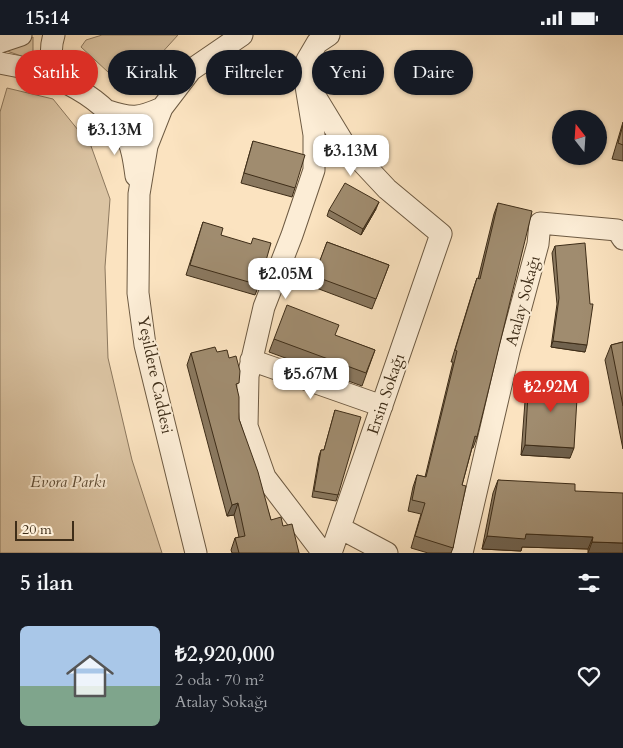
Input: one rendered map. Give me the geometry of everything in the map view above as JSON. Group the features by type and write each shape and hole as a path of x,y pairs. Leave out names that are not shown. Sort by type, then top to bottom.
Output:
{"street":[{"path":"0,42 21,35"},
{"path":"52,50 54,35"},
{"path":"213,50 218,35"},
{"path":"220,50 242,35"},
{"path":"323,553 265,477 247,426 248,376 264,307 292,235 314,170 314,135 305,80 307,60 317,43 329,35"},
{"path":"139,194 147,146 162,108 191,70 206,60"},
{"path":"0,63 15,66"},
{"name":"Ersin Sokağı","path":"305,80 343,142 387,189 442,234 331,553"},
{"path":"85,95 108,111 127,117 137,117 162,108"},
{"path":"108,111 125,133 132,151 139,194"},
{"name":"Yeşildere Caddesi","path":"139,194 138,293 145,345 196,553"},
{"name":"Atalay Sokağı","path":"462,553 510,351 538,244 540,223 617,230 623,239"},
{"path":"252,360 382,406"},
{"path":"340,528 387,553"}],"green space":[{"path":"102,35 178,35 164,50 108,50 108,72 98,63 98,50 84,50 81,47 86,40"},
{"path":"33,37 33,50 15,50 15,54 1,49"},
{"name":"Evora Parkı","path":"7,88 15,90 15,95 36,95 53,99 91,146 110,199 105,267 108,358 132,460 162,553 0,553 0,112"}],"building":[{"path":"623,125 623,145 618,143"},
{"path":"253,141 305,155 295,188 244,173"},
{"path":"345,183 379,202 363,229 329,210"},
{"path":"498,203 532,211 477,437 475,436 462,485 466,486 453,548 415,536 425,503 412,500 417,475 426,477 457,351 455,350 477,278 480,279"},
{"path":"203,222 223,228 221,235 251,244 253,238 271,243 259,285 190,265"},
{"path":"327,242 389,265 376,299 314,276"},
{"path":"585,243 590,304 593,304 587,345 553,341 559,298 555,246"},
{"path":"287,305 339,325 335,335 375,350 366,373 274,339"},
{"path":"623,342 623,406 611,345"},
{"path":"215,347 217,352 227,350 229,358 236,356 240,371 239,383 236,384 239,397 239,419 258,472 271,520 281,517 283,526 292,524 299,553 239,553 235,538 245,536 238,503 232,505 191,353"},
{"path":"529,378 578,382 574,448 525,445"},
{"path":"335,410 361,417 338,495 314,491 321,450 324,450"},
{"path":"498,480 575,484 575,491 623,493 623,543 592,542 593,537 526,534 525,539 487,536"}]}
